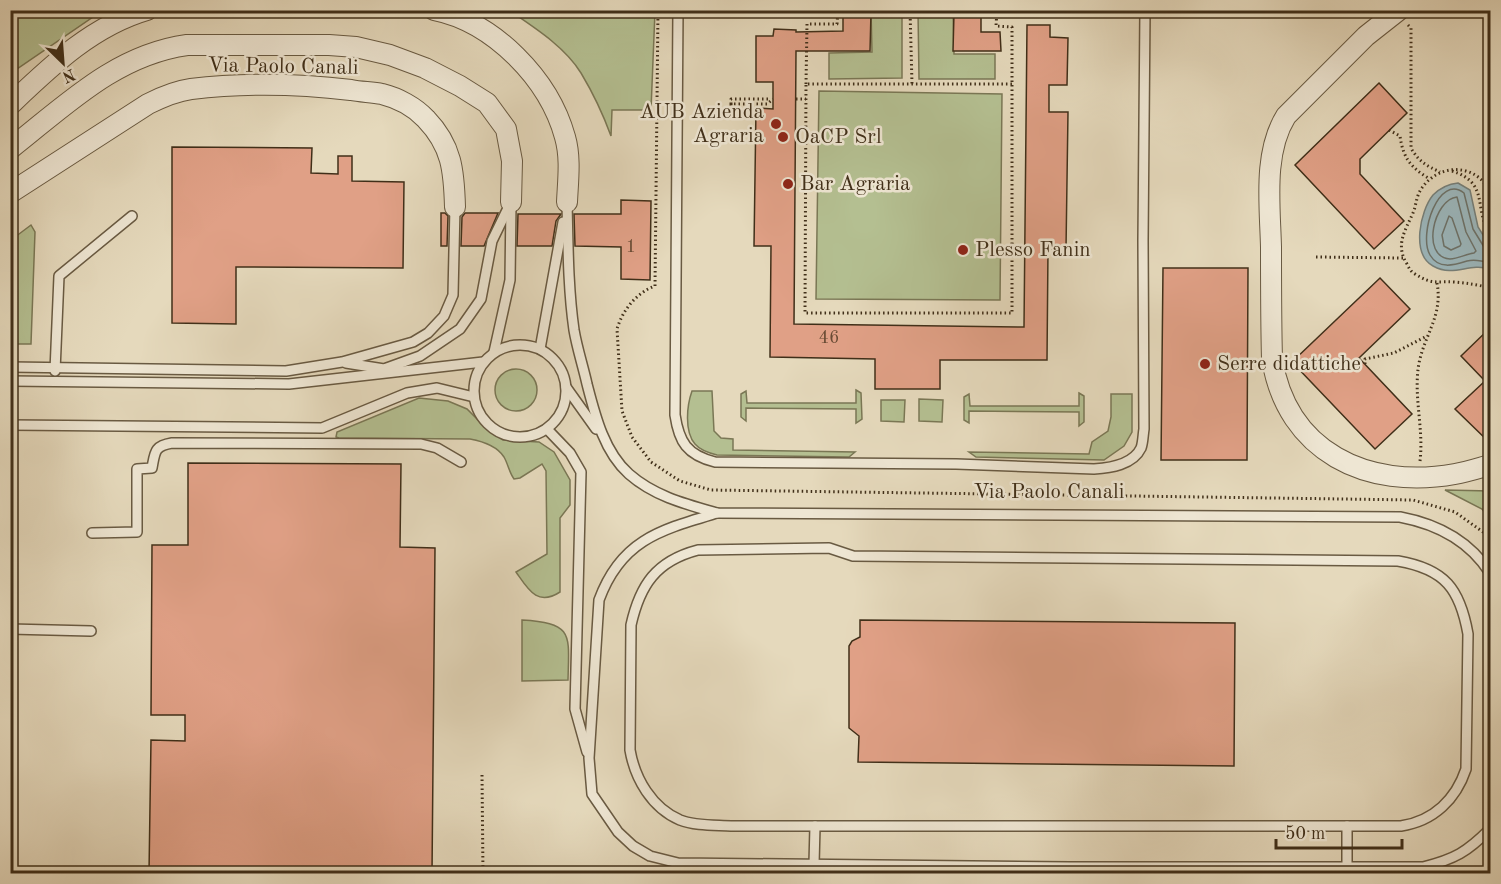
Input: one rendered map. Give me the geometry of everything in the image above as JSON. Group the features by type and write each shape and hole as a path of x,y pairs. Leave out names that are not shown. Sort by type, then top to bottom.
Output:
{"street":[{"path":"10,105 53,64 103,28 147,10"},
{"name":"Via Paolo Canali","path":"434,10 468,22 499,42 523,64 544,92 558,117 566,139 569,161 567,202"},
{"path":"1399,11 1366,36 1286,116 1279,128 1274,143 1270,176 1272,359 1279,392 1286,408 1303,430 1323,449 1342,462 1383,475 1417,477 1456,474 1491,465"},
{"path":"10,149 94,83 138,57 164,48 187,45 356,47 390,55 425,68 487,103 506,129 512,161 511,202"},
{"name":"Via Paolo Canali","path":"10,193 148,104 169,94 190,89 256,86 325,87 382,94 406,104 424,117 441,137 453,169 455,207"}],"lane":[{"path":"678,10 675,415 677,430 685,446 698,458 715,462 956,464 1094,469 1112,468 1128,461 1141,449 1144,429 1143,240 1146,10"},
{"path":"494,352 510,280 511,202"},
{"path":"342,362 384,369 420,356 460,329 481,299 492,241 511,202"},
{"name":"Via Paolo Canali","path":"567,202 568,254 574,331 595,418 609,448"},
{"name":"Via Paolo Canali","path":"540,349 567,202"},
{"name":"Via Paolo Canali","path":"10,367 286,371 342,362 413,342 428,333 444,316 453,295 455,207"},
{"path":"55,382 59,276 132,216"},
{"path":"525,345 540,349 553,358 562,372 566,387 565,403 559,418 547,429 534,436 519,438 505,436 491,429 481,418 474,397 476,375 483,362 494,352 509,346 525,345"},
{"path":"10,381 289,384 483,362"},
{"name":"Via Paolo Canali","path":"566,387 628,473 654,491 682,504 717,513 1400,517 1433,525 1460,540 1491,573"},
{"path":"10,425 321,428 407,393 437,388 474,397"},
{"path":"547,429 570,453 581,472 575,709 589,758"},
{"path":"92,533 137,532 137,469 152,468 155,452 160,445 172,443 421,444 437,448 461,462"},
{"path":"717,513 668,528 648,538 623,558 605,584 599,600 589,758 592,794 618,832 633,846 650,856 701,868 814,864 1070,870 1423,867 1449,861 1475,844 1491,829"},
{"path":"829,548 853,556 1398,561 1412,563 1440,577 1456,595 1463,610 1468,634 1466,769 1461,785 1449,802 1414,824 815,826 717,825 681,820 655,802 643,787 633,765 630,750 631,625 634,610 645,584 669,562 683,554 716,549 829,548"},
{"path":"10,629 91,631"},
{"path":"814,864 815,826"},
{"path":"1347,826 1347,867"},
{"path":"1423,867 1436,873"}],"path":[{"path":"658,10 655,286 642,291 619,320 617,329 622,411 632,437 651,462 680,481 711,490 1413,500 1455,512 1491,537"},
{"path":"838,10 837,24 807,24 805,313 1012,313 1012,27 996,26 997,10"},
{"path":"910,10 912,84"},
{"path":"1399,11 1410,28 1411,148 1415,157 1424,165 1440,172"},
{"path":"806,84 1012,84"},
{"path":"731,104 767,104 773,99 731,99 731,104 731,110"},
{"path":"796,99 806,99"},
{"path":"1389,130 1400,136 1402,149 1410,166 1430,179"},
{"path":"1491,196 1488,188 1474,173 1459,169 1440,172 1430,179 1419,193 1402,236 1400,248 1412,272 1437,283 1451,282 1491,288"},
{"path":"1450,170 1471,180 1477,189 1484,225 1491,234"},
{"path":"1316,257 1403,258"},
{"path":"1417,477 1422,448 1417,383 1427,336 1437,312 1439,297 1437,283"},
{"path":"1365,364 1365,359 1394,353 1427,336"},
{"path":"482,775 483,873"}],"green space":[{"path":"11,10 108,11 99,13 11,73"},
{"path":"510,11 655,11 651,110 612,110 611,136 594,96 567,55"},
{"path":"871,11 902,11 902,78 829,79 829,53 872,52"},
{"path":"918,11 953,11 954,54 995,54 995,79 919,79"},
{"path":"819,91 1002,94 1000,300 816,299"},
{"path":"31,225 35,232 31,344 11,344 11,240"},
{"path":"516,369 524,370 531,375 536,382 536,398 531,405 524,410 516,411 508,410 501,405 496,398 495,390 496,382 501,375 508,370"},
{"path":"856,390 861,393 862,419 856,423 856,409 746,408 746,421 741,417 741,394 746,391 747,403 856,403"},
{"path":"692,391 712,391 714,431 721,438 733,439 733,450 855,452 849,457 717,455 708,452 695,444 689,432 688,410"},
{"path":"1079,393 1084,396 1084,422 1079,426 1079,412 969,411 969,423 964,420 964,397 969,394 970,406 1079,406"},
{"path":"1111,394 1132,394 1132,432 1124,446 1104,460 976,457 969,452 1089,454 1092,442 1108,431 1111,417"},
{"path":"419,398 448,401 467,409 490,432 503,440 539,442 554,452 570,480 570,505 560,518 560,592 545,598 539,597 529,590 516,572 547,554 546,471 542,464 520,478 514,479 501,453 488,445 470,439 336,437 337,432"},
{"path":"919,399 943,400 942,422 919,421"},
{"path":"881,400 905,400 904,422 881,421"},
{"path":"1445,490 1490,491 1490,519 1482,509"},
{"path":"522,620 551,624 560,628 565,634 569,652 568,680 522,681"}],"water":[{"path":"1458,183 1470,190 1478,227 1490,246 1490,269 1475,267 1448,271 1433,266 1422,252 1421,221 1428,202 1441,188"}],"building":[{"path":"843,12 871,12 870,51 796,51 794,324 1024,327 1027,25 1050,25 1050,37 1068,38 1067,85 1049,85 1049,112 1068,112 1066,249 1048,249 1047,360 940,360 940,389 875,389 875,359 770,357 771,246 754,246 756,108 773,109 773,82 756,82 756,36 773,36 774,29 796,30 796,32 843,31"},
{"path":"954,13 981,13 981,32 1000,32 1001,51 953,51"},
{"path":"1379,83 1407,113 1360,159 1360,174 1404,221 1374,249 1295,165"},
{"path":"172,147 312,148 311,173 338,174 338,156 352,156 352,181 404,182 403,268 236,267 236,324 172,323"},
{"path":"621,200 651,201 650,280 621,279 621,247 575,246 574,214 621,214"},
{"path":"441,213 448,216 447,246 441,246"},
{"path":"465,213 498,213 484,246 461,246 462,217"},
{"path":"518,214 561,214 556,221 552,246 517,246"},
{"name":"Serre didattiche","path":"1163,268 1248,268 1247,460 1161,460"},
{"path":"1380,278 1410,309 1359,358 1412,414 1375,449 1292,362"},
{"path":"1491,327 1491,444 1455,409 1485,381 1461,356"},
{"path":"188,463 401,464 400,547 435,548 432,873 149,873 151,740 185,741 185,715 151,715 152,545 188,545"},
{"path":"860,620 1235,623 1234,766 858,762 859,736 849,728 849,646 852,641 860,637"}],"place":[{"name":"AUB Azienda Agraria","path":"776,124"},
{"name":"OaCP Srl","path":"783,137"},
{"name":"Bar Agraria","path":"788,184"},
{"name":"Plesso Fanin","path":"963,250"},
{"name":"Serre didattiche","path":"1205,364"}]}
